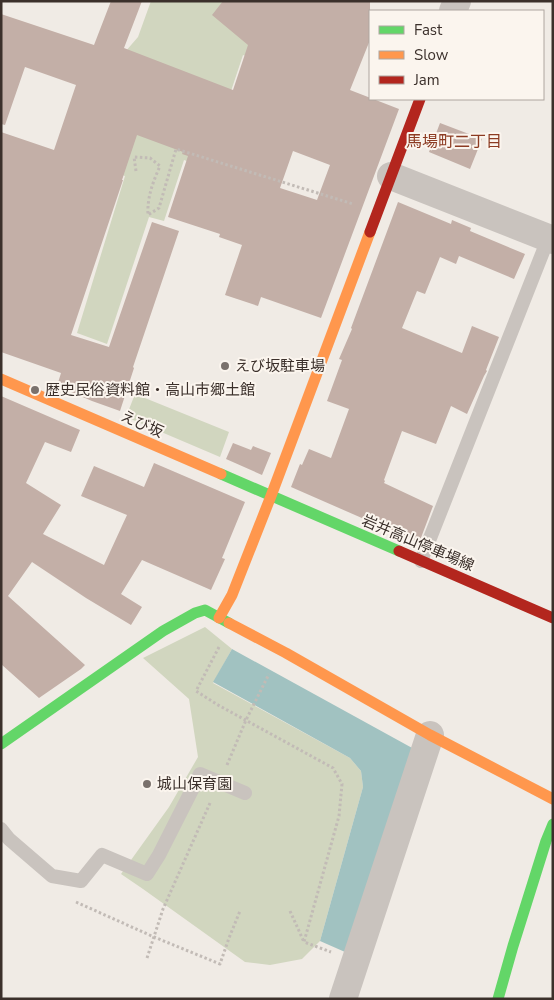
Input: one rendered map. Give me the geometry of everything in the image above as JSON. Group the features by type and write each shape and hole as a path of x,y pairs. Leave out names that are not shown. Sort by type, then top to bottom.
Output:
{"street":[{"path":"218,618 232,595 271,496 420,100"},
{"path":"391,176 550,240"},
{"name":"えび坂","path":"1,379 271,496"},
{"name":"岩井高山停車場線","path":"271,496 553,618"},
{"path":"1,744 163,631 195,613 205,610 430,735 553,799"},
{"path":"343,999 430,735"},
{"path":"498,999 553,824"}],"lane":[{"path":"421,561 550,240"},
{"path":"1,829 9,839 52,876 81,882 102,855 147,874 159,855 200,774 245,793"}],"path":[{"path":"136,171 134,157 150,158 160,166 147,203 148,215 159,208 176,149 377,212"},
{"path":"230,624 196,691 333,768 342,784 339,816 304,942"},
{"path":"224,772 246,720 280,650"},
{"path":"147,958 162,909 212,799"},
{"path":"290,910 304,942 355,962"},
{"path":"154,937 220,964 240,911"}],"green space":[{"path":"151,1 288,1 263,62 243,55 207,168 184,160 164,221 149,217 107,344 77,333 125,176 88,164 125,52 138,37"},
{"path":"135,394 229,432 220,457 126,417"},
{"path":"205,627 232,649 213,683 350,758 361,771 363,787 320,941 302,959 270,965 245,962 121,874 169,807 198,757 189,699 143,658"}],"water":[{"path":"232,649 414,749 345,952 320,941 363,787 361,771 350,758 213,682"}],"building":[{"path":"111,1 142,1 124,48 233,90 248,45 212,15 223,1 370,1 369,42 350,90 369,97 369,100 376,100 399,109 321,318 261,297 258,306 225,295 242,245 219,237 220,234 168,217 188,156 182,154 183,152 137,135 71,335 109,347 152,222 179,231 120,411 57,386 61,373 1,352 1,132 54,150 76,85 25,67 5,125 1,124 1,14 94,45","holes":["293,151 330,165 317,200 280,188"]},
{"path":"440,123 482,139 470,169 429,152"},
{"path":"398,202 451,224 452,220 471,228 470,231 525,254 514,279 459,256 456,264 440,257 425,294 417,291 402,328 462,353 472,326 499,337 487,371 467,414 451,406 436,444 402,431 384,483 433,506 419,543 291,487 300,464 302,465 309,449 331,458 349,409 327,401 342,360 339,359 352,329"},
{"path":"1,396 80,430 71,452 45,442 26,483 61,505 43,534 104,565 127,515 81,496 94,466 144,487 154,463 245,502 222,558 225,559 211,590 142,560 121,594 142,607 131,625 32,562 8,596 85,665 39,698 1,664"},
{"path":"233,443 251,450 253,446 271,453 262,475 226,459"}],"traffic: fast":[{"path":"221,474 399,551"},
{"path":"1,744 163,631 195,613 205,610 229,623"},
{"path":"498,999 513,946 553,824"}],"traffic: slow":[{"path":"219,618 232,595 271,496 370,232"},
{"path":"1,379 221,474"},
{"path":"229,623 286,653 430,735 553,799"}],"traffic: jam":[{"path":"370,232 420,100"},
{"path":"399,551 553,618"}],"place":[{"name":"えび坂駐車場","path":"225,366"},
{"name":"歴史民俗資料館・高山市郷土館","path":"35,390"},
{"name":"城山保育園","path":"147,784"}],"district":[{"name":"馬場町二丁目","path":"454,141"}]}
